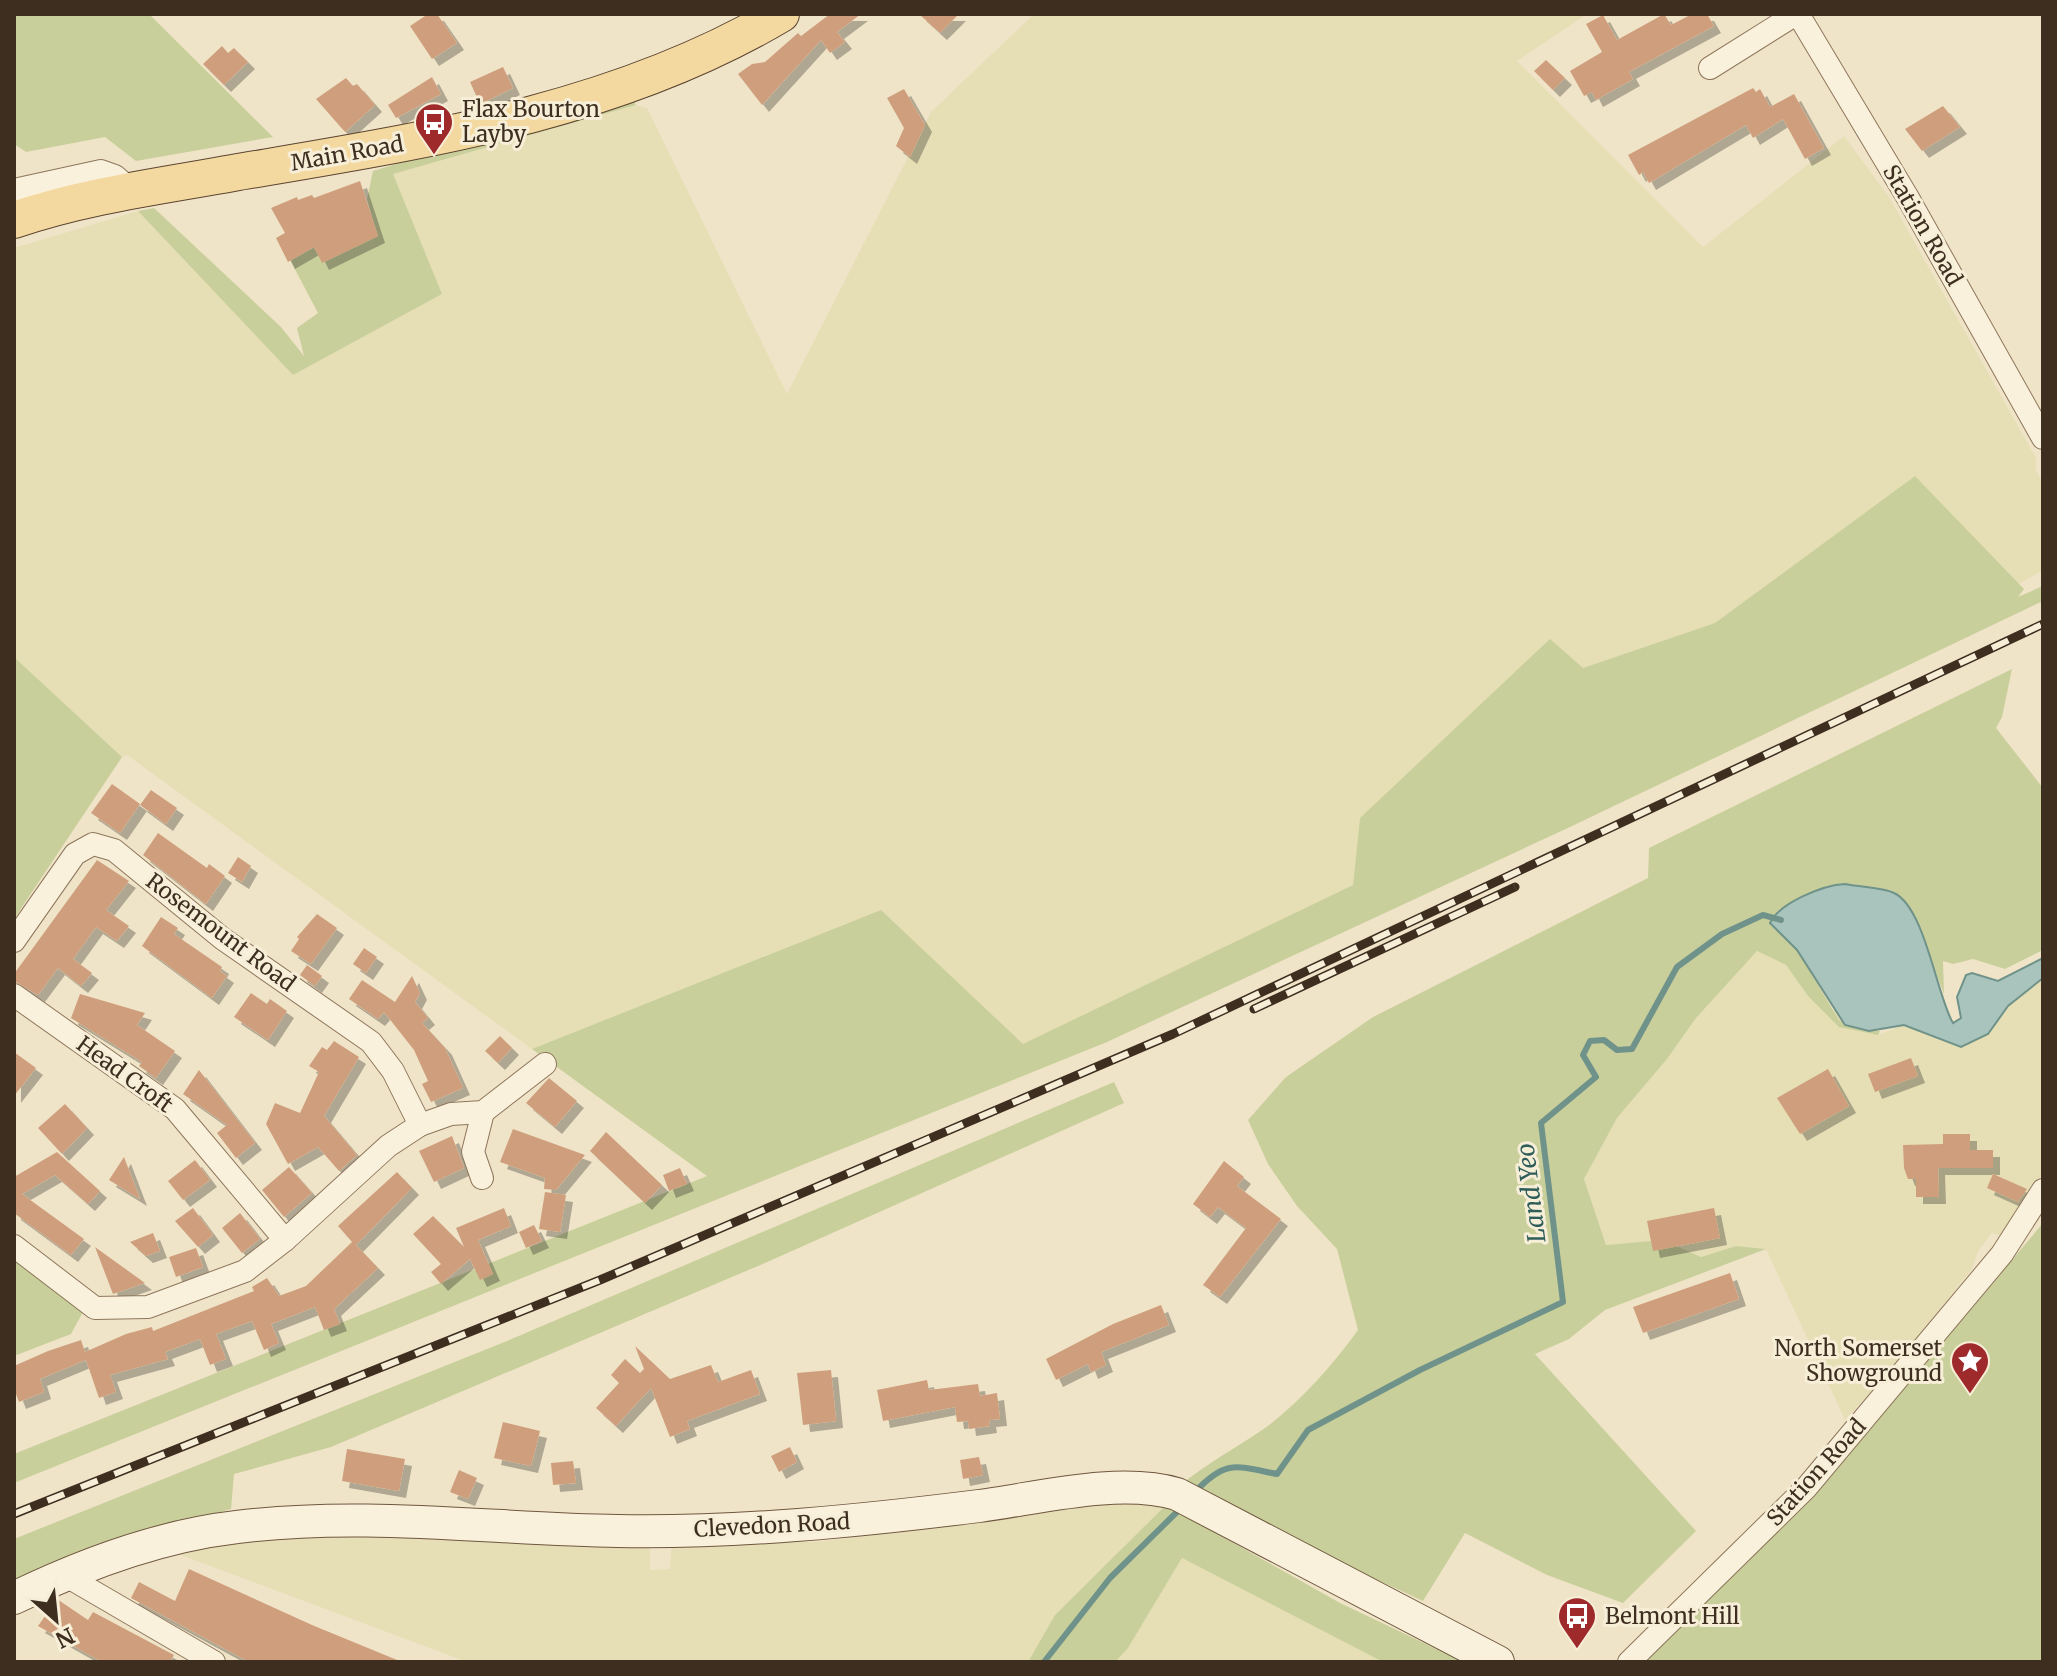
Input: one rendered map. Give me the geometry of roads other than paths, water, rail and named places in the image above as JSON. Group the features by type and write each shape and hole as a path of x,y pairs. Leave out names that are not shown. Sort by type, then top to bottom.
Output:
{"main road":[{"name":"Main Road","path":"14,220 132,191 432,139 590,100 694,61 781,14"},
{"name":"Clevedon Road","path":"14,1598 63,1574 163,1540 237,1527 354,1519 619,1531 802,1526 1127,1487 1188,1500 1498,1662"}],"street":[{"path":"1709,70 1797,14"},
{"name":"Station Road","path":"1797,14 1908,198 2043,438"},
{"path":"14,190 101,171 115,176 132,191"},
{"name":"Rosemount Road","path":"14,941 75,854 93,844 114,850 223,939 371,1042 393,1071 420,1125"},
{"name":"Head Croft","path":"14,995 175,1109 285,1240"},
{"path":"14,1246 95,1308 120,1310 148,1307 245,1271 285,1240 388,1146 420,1125 451,1114 483,1112 545,1064"},
{"path":"482,1178 473,1152 483,1112"},
{"name":"Station Road","path":"1629,1662 1806,1488 2002,1254 2043,1190"},
{"path":"63,1574 214,1662"}],"water":[{"path":"1845,884 1889,891 1905,902 1922,933 1953,1023 1961,1018 1957,997 1966,975 1972,973 1998,981 2043,958 2043,978 2008,1006 1988,1034 1961,1047 1904,1025 1869,1031 1845,1025 1797,950 1770,923 1782,909 1803,896"}],"waterway":[{"name":"Land Yeo","path":"1195,1492 1215,1474 1232,1468 1277,1474 1308,1430 1420,1370 1563,1302 1541,1123 1596,1077 1583,1055 1590,1041 1604,1040 1617,1050 1632,1049 1677,967 1722,934 1763,915 1781,920"},
{"name":"Land Yeo","path":"1044,1662 1110,1578 1182,1507"}],"railway":[{"path":"14,1514 600,1280 1173,1034 2043,624"},
{"path":"1254,1009 1515,887"}],"place":[{"name":"Flax Bourton Layby","path":"434,156"},
{"name":"North Somerset Showground","path":"1970,1395"},
{"name":"Belmont Hill","path":"1577,1650"}]}
